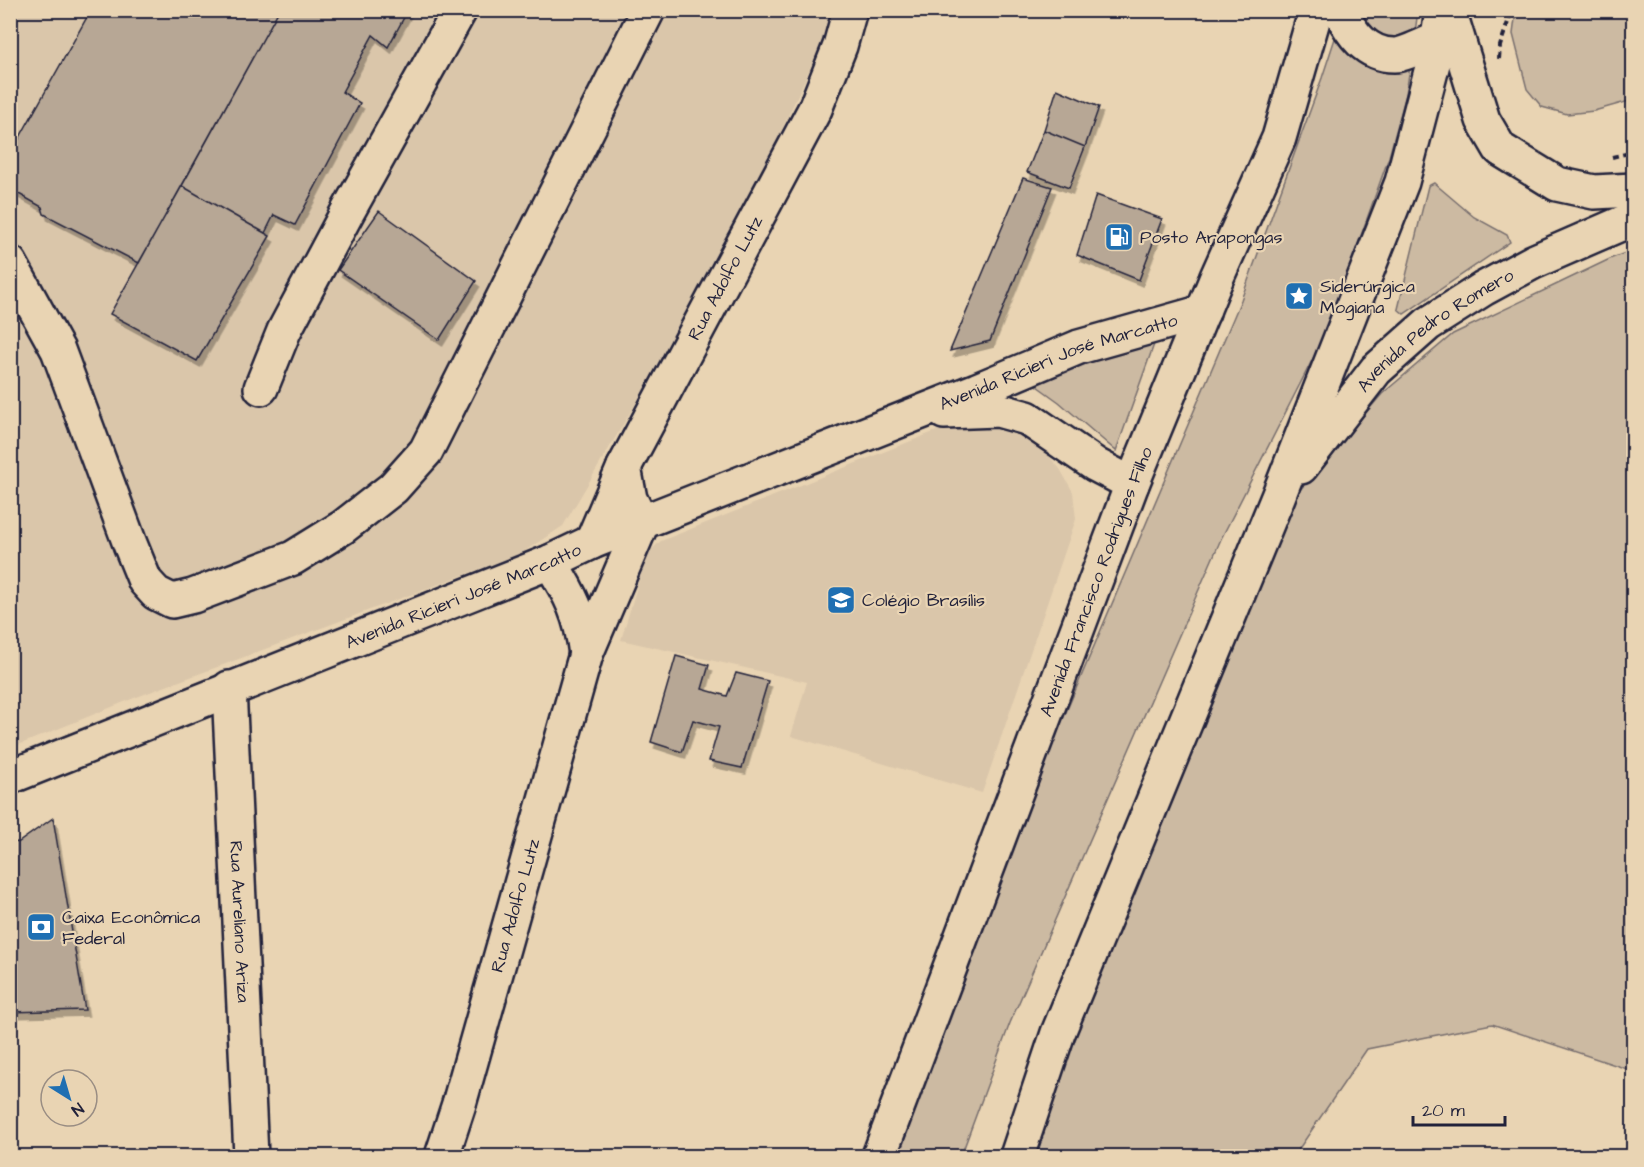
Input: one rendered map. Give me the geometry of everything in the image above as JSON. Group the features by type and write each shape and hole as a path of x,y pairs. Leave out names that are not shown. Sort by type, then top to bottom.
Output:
{"main road":[{"path":"261,388 284,331 460,10"},
{"path":"10,263 58,350 130,544 145,581 156,593 172,601 193,596 293,558 343,527 393,488 426,451 648,10"},
{"name":"Rua Adolfo Lutz","path":"592,542 624,466 815,109 840,46 850,10"},
{"name":"Avenida Francisco Rodrigues Filho","path":"879,1156 1132,484 1203,312 1279,138 1316,10"},
{"path":"1340,10 1348,28 1368,50 1395,55 1443,20"},
{"path":"1017,1156 1058,1033 1278,497 1402,183 1443,20"},
{"path":"1443,20 1483,120 1500,150 1557,184 1594,192 1634,190"},
{"name":"Avenida Pedro Romero","path":"1278,497 1376,370 1428,324 1483,289 1533,262 1634,218"},
{"name":"Avenida Ricieri José Marcatto","path":"10,777 550,562 592,542 915,412 977,390 1079,347 1203,312"},
{"name":"Avenida Ricieri José Marcatto","path":"915,412 998,410 1027,418 1096,465 1132,484"},
{"path":"624,466 630,499 642,523"},
{"name":"Rua Adolfo Lutz","path":"442,1156 463,1093 586,654 642,523"},
{"name":"Rua Adolfo Lutz","path":"550,562 574,604 583,629 586,654"},
{"name":"Rua Aureliano Ariza","path":"229,688 251,1156"}],"path":[{"path":"1499,67 1500,46 1512,10"},
{"path":"1602,159 1634,152"}],"shaded area":[{"path":"11,11 833,11 824,38 727,249 563,526 520,554 134,698 11,748"},
{"path":"1344,11 1418,11 1406,94 1389,157 1327,331 1221,539 1010,1023 961,1156 897,1156 1030,797 1241,300"},
{"path":"1516,11 1633,11 1633,100 1594,111 1567,114 1542,107 1527,89 1513,34"},
{"path":"1434,183 1474,217 1507,235 1510,242 1404,314 1398,309 1428,186"},
{"path":"1633,250 1633,1071 1492,1024 1367,1049 1294,1156 999,1156 1045,1028 1293,498 1382,394 1453,334"},
{"path":"1158,333 1116,451 1059,402 1030,381"},
{"name":"Colégio Brasílis","path":"987,424 1020,434 1040,446 1060,469 1073,492 1076,519 982,793 791,736 807,682 621,640 645,560 661,541 946,427"}],"building":[{"path":"91,10 279,10 139,263 44,214 42,207 10,189 10,155"},
{"path":"279,10 408,10 388,47 373,35 342,92 360,103 295,225 274,215 265,233 182,186"},
{"path":"1057,89 1099,107 1085,147 1044,130"},
{"path":"1044,130 1085,147 1069,188 1027,172"},
{"path":"1023,178 1052,187 990,341 950,351"},
{"path":"182,186 270,236 197,361 110,314"},
{"name":"Posto Arapongas","path":"1096,195 1162,219 1139,280 1077,255"},
{"path":"379,211 476,281 439,340 338,270"},
{"path":"676,656 709,665 702,689 727,696 736,673 768,681 742,768 709,761 719,727 693,720 682,752 651,742"},
{"name":"Caixa Econômica Federal","path":"53,818 85,1010 10,1012 10,843 19,842"}],"place":[{"name":"Posto Arapongas","path":"1119,237"},
{"name":"Siderúrgica Mogiana","path":"1299,296"},
{"name":"Colégio Brasílis","path":"841,600"},
{"name":"Caixa Econômica Federal","path":"41,927"}]}
